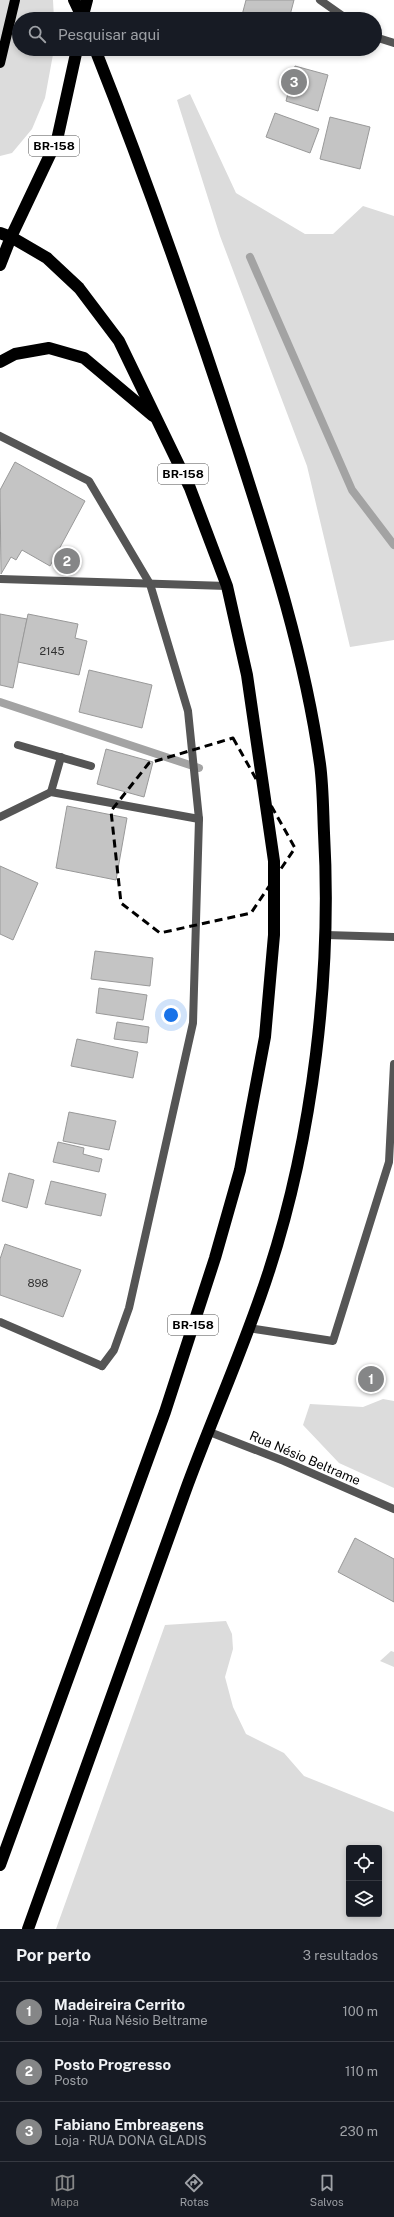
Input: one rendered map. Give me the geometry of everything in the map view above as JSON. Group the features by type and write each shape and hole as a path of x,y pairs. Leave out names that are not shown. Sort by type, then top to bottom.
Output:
{"highway":[{"path":"74,0 79,12"},
{"path":"84,12 87,0"},
{"name":"BR-158","path":"1,1861 165,1412 215,1258 240,1170 265,1037 274,935 274,860 247,675 227,586 190,488 119,341 79,288 47,258 5,235 57,140 75,56"},
{"path":"28,1929 207,1431 268,1274 288,1207 305,1122 318,1034 326,935 326,862 320,766 304,680 280,586 216,381 131,139 98,56"},
{"path":"0,265 5,235"},
{"path":"0,362 15,354 49,348 84,358 157,419"}],"main road":[{"path":"12,12 15,0"},
{"path":"0,63 12,13"}],"street":[{"path":"320,0 337,12"},
{"path":"382,39 394,43"},
{"path":"0,436 90,481 150,584 188,710 199,820 193,1023 129,1308 114,1350 102,1366 0,1322"},
{"path":"0,579 227,586"},
{"path":"18,745 91,766"},
{"path":"51,792 60,757"},
{"path":"0,817 51,792 199,820"},
{"path":"326,935 394,937"},
{"path":"248,1328 333,1341 389,1162 394,1064"},
{"name":"Rua Nésio Beltrame","path":"207,1431 284,1461 394,1509"}],"highlighted area":[{"path":"233,738 257,778 295,848 251,913 160,933 121,903 111,811 149,763"}],"shaded area":[{"path":"0,0 53,0 54,12 12,12 12,56 53,56 45,98 32,129 12,153 0,156"},
{"path":"190,94 236,193 305,234 333,234 363,206 394,216 394,640 350,647 307,466 220,236 177,100"},
{"path":"383,1399 394,1401 394,1488 339,1463 303,1425 310,1404 363,1407"},
{"path":"226,1621 232,1634 233,1649 225,1677 233,1707 246,1734 284,1753 304,1776 394,1812 394,1929 56,1929 165,1625"},
{"path":"391,1651 394,1652 394,1667 380,1661"}],"building":[{"path":"246,0 294,0 291,12 243,12"},
{"path":"295,66 328,75 318,111 286,101"},
{"path":"275,113 319,129 310,153 266,137"},
{"path":"330,117 370,127 360,169 320,159"},
{"path":"15,462 85,501 50,566 22,550 16,560 11,557 1,574 0,490"},
{"path":"0,614 27,619 13,688 0,685"},
{"path":"28,614 78,624 75,638 87,641 79,675 18,662"},
{"path":"89,670 152,685 142,728 79,712"},
{"path":"106,749 153,762 144,797 97,784"},
{"path":"67,806 127,818 116,880 56,868"},
{"path":"0,866 38,883 13,940 0,934"},
{"path":"95,951 153,958 150,986 91,979"},
{"path":"99,988 147,995 143,1020 96,1013"},
{"path":"117,1022 149,1027 147,1043 114,1039"},
{"path":"77,1039 138,1052 133,1078 71,1066"},
{"path":"69,1112 116,1121 109,1150 63,1141"},
{"path":"58,1142 84,1148 83,1154 102,1159 99,1172 53,1162"},
{"path":"9,1173 34,1180 27,1208 2,1201"},
{"path":"51,1181 106,1194 101,1216 45,1204"},
{"path":"5,1244 81,1270 63,1317 0,1295 0,1259"},
{"path":"355,1538 394,1559 394,1602 338,1572"}],"waterway":[{"path":"250,257 352,490 394,545"},
{"path":"0,702 199,768"}],"place":[{"name":"Fabiano Embreagens","path":"294,82"},
{"name":"Posto Progresso","path":"67,561"},
{"name":"Madeireira Cerrito","path":"371,1379"}]}
